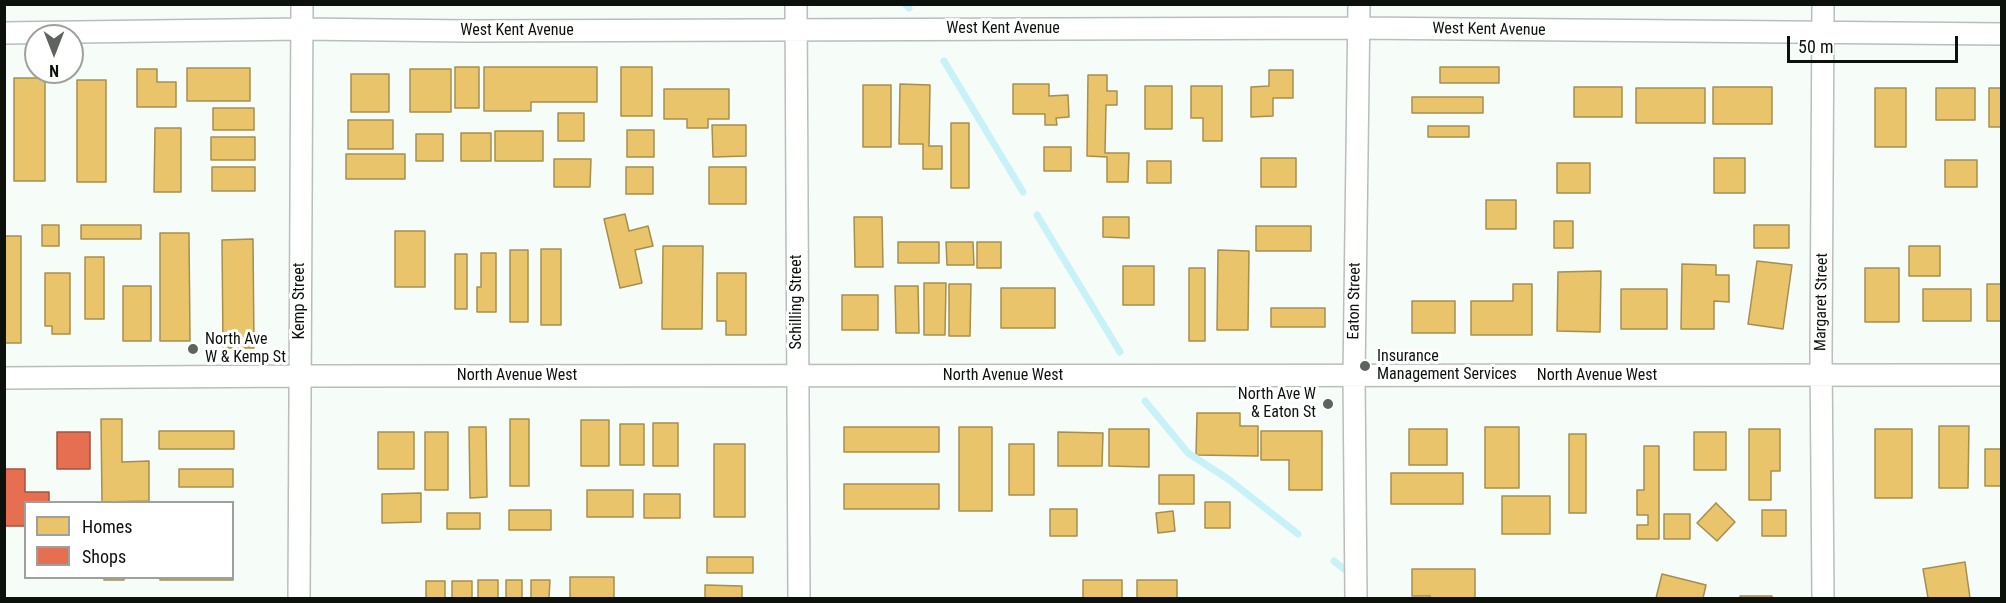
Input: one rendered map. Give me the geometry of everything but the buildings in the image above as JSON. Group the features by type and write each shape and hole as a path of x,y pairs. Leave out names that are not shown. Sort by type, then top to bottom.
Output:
{"street":[{"name":"Kemp Street","path":"299,598 302,4"},
{"name":"Schilling Street","path":"796,4 799,598"},
{"name":"Eaton Street","path":"1356,598 1354,377 1359,4"},
{"name":"Margaret Street","path":"1822,598 1823,4"},
{"name":"West Kent Avenue","path":"4,33 302,29 467,31 1359,28 2001,34"},
{"name":"North Avenue West","path":"4,378 2001,375"}],"waterway":[{"path":"905,4 909,8"},
{"path":"944,61 1023,192"},
{"path":"1037,215 1120,352"},
{"path":"1145,401 1188,453 1228,479 1298,534"},
{"path":"1334,561 1344,569"}],"place":[{"name":"North Ave W & Kemp St","path":"193,349"},
{"name":"Insurance Management Services","path":"1365,366"},
{"name":"North Ave W & Eaton St","path":"1328,404"}]}
